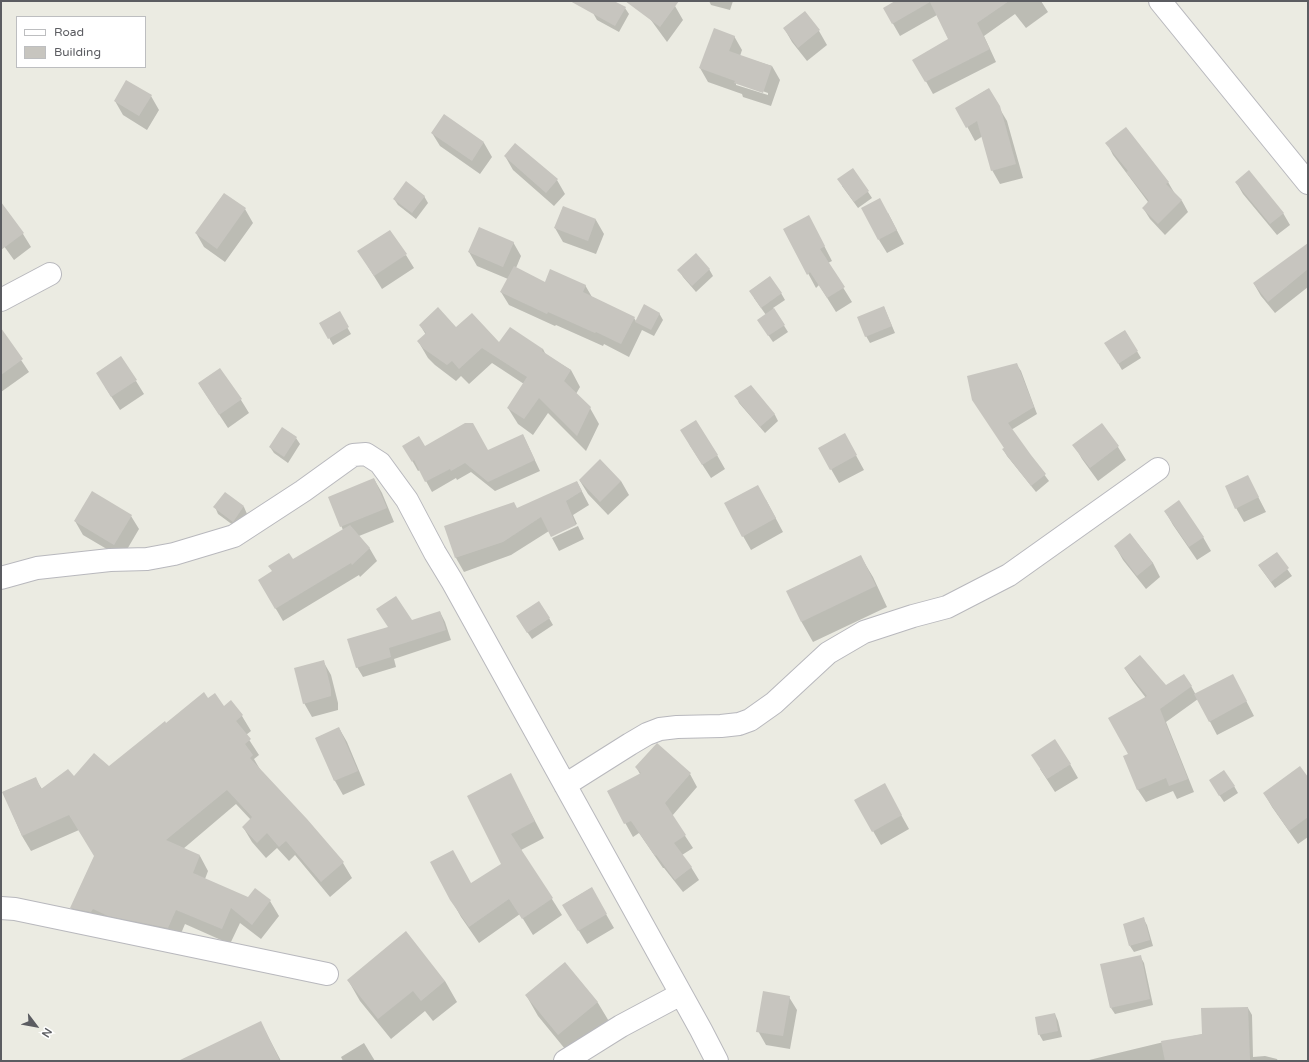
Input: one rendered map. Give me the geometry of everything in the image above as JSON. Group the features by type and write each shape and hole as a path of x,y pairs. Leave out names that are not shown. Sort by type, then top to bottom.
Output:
{"street":[{"path":"1160,1 1308,183"},
{"path":"1,300 50,274"},
{"path":"1,578 37,568 110,560 147,559 174,554 234,536 353,456 366,454 380,463 407,500 717,1061"},
{"path":"565,784 647,734 660,729 676,727 721,726 739,724 750,720 774,703 828,653 864,632 947,607 1009,575 1158,469"},
{"path":"1,908 15,909 327,974"},
{"path":"565,1061 621,1026 681,994"}],"building":[{"path":"570,1 614,1 626,7 615,26"},
{"path":"625,1 679,1 660,27"},
{"path":"895,1 1009,1 977,23 990,49 925,82 912,60 948,39 930,2 892,24 883,8"},
{"path":"805,11 820,30 798,48 783,28"},
{"path":"714,28 735,36 729,51 772,66 763,93 734,83 735,81 699,68"},
{"path":"126,80 152,95 139,116 114,101"},
{"path":"989,88 1000,106 1016,164 991,171 977,121 966,128 955,108"},
{"path":"444,114 484,142 472,161 431,133"},
{"path":"1126,127 1169,182 1166,184 1182,200 1158,224 1142,208 1149,201 1126,172 1128,171 1105,143"},
{"path":"515,143 558,179 546,193 504,156"},
{"path":"853,168 869,191 854,202 837,179"},
{"path":"1249,170 1284,213 1270,224 1235,182"},
{"path":"406,181 425,196 412,213 393,199"},
{"path":"224,193 246,208 217,249 195,233"},
{"path":"880,198 897,230 878,240 861,208"},
{"path":"1,202 24,233 1,250"},
{"path":"563,206 596,219 588,241 554,228"},
{"path":"809,215 825,246 820,249 845,287 827,298 810,272 807,275 783,229"},
{"path":"479,227 514,242 503,267 468,252"},
{"path":"390,230 407,254 374,276 357,251"},
{"path":"1308,243 1308,269 1268,302 1253,283"},
{"path":"696,253 710,269 692,286 677,270"},
{"path":"514,266 545,282 550,269 586,285 583,292 635,317 621,344 548,312 547,314 500,292"},
{"path":"770,276 782,293 761,308 749,291"},
{"path":"644,304 660,313 651,330 635,322"},
{"path":"884,306 892,326 865,337 857,317"},
{"path":"438,307 456,327 472,313 499,342 510,327 571,370 564,381 591,407 577,436 539,398 524,419 507,408 527,377 482,348 459,369 452,361 447,365 424,349 417,341 426,333 419,325"},
{"path":"774,308 785,325 768,336 757,320"},
{"path":"340,311 349,327 328,339 319,323"},
{"path":"1,328 23,359 1,375"},
{"path":"1125,330 1138,351 1118,364 1104,343"},
{"path":"121,356 137,380 111,397 96,373"},
{"path":"1017,363 1034,407 1008,423 1046,474 1031,486 1002,449 1004,448 972,400 967,376"},
{"path":"220,368 242,399 219,415 198,383"},
{"path":"751,385 775,414 760,427 734,396"},
{"path":"696,420 718,455 702,465 680,430"},
{"path":"465,423 473,423 488,450 523,434 535,460 488,482 465,463 451,471 450,469 425,482 414,460 412,462 402,446 419,436 425,446"},
{"path":"1102,423 1119,446 1090,468 1072,445"},
{"path":"282,427 297,437 284,457 269,447"},
{"path":"845,433 857,455 830,470 818,448"},
{"path":"600,459 621,481 600,502 579,480"},
{"path":"1248,475 1259,497 1235,509 1225,486"},
{"path":"374,478 387,508 340,527 328,497"},
{"path":"577,481 582,491 566,501 576,525 551,537 541,517 503,542 455,558 444,526 514,502 517,508"},
{"path":"758,485 776,518 742,537 724,503"},
{"path":"92,491 132,515 114,545 74,521"},
{"path":"225,492 244,506 233,522 213,507"},
{"path":"1179,500 1204,537 1189,547 1164,511"},
{"path":"350,525 370,548 352,565 351,563 275,609 258,580 272,571 268,566 289,553 293,559"},
{"path":"1130,533 1153,563 1137,576 1114,546"},
{"path":"1277,552 1289,568 1271,582 1258,565"},
{"path":"861,555 876,586 801,622 786,591"},
{"path":"396,596 412,620 440,611 446,630 389,648 391,657 356,668 347,639 388,627 376,609"},
{"path":"539,601 550,618 527,633 516,616"},
{"path":"1140,655 1166,685 1184,674 1192,686 1160,709 1188,779 1169,786 1166,778 1137,790 1123,756 1128,754 1108,718 1147,696 1124,668"},
{"path":"324,660 331,689 331,696 303,704 294,668"},
{"path":"1233,674 1247,701 1209,722 1194,694"},
{"path":"204,692 208,698 215,693 224,706 231,700 243,715 236,721 251,739 245,744 253,755 250,758 307,819 344,862 321,882 286,841 279,847 267,833 257,843 242,827 252,817 227,790 166,840 200,855 193,873 248,897 255,888 271,900 252,925 231,908 222,929 176,910 168,928 108,916 93,909 91,912 70,908 94,856 69,815 22,836 2,792 36,777 41,789 68,769 74,776 94,753 109,766"},
{"path":"339,727 358,771 334,781 315,738"},
{"path":"1055,739 1071,764 1047,779 1031,755"},
{"path":"657,743 691,773 665,803 686,835 674,843 692,867 675,880 656,855 655,856 631,821 624,824 607,791 641,773 635,767"},
{"path":"1300,766 1308,777 1308,817 1289,831 1263,793"},
{"path":"1224,770 1235,786 1219,796 1209,780"},
{"path":"511,773 535,821 511,834 553,898 522,919 509,899 469,927 450,900 430,862 453,850 471,883 501,864 467,796"},
{"path":"885,783 902,815 872,832 854,800"},
{"path":"592,887 607,914 578,931 562,905"},
{"path":"1144,917 1150,940 1129,946 1123,924"},
{"path":"406,931 445,981 421,1001 413,991 378,1019 347,980"},
{"path":"1141,955 1150,999 1110,1008 1100,964"},
{"path":"565,962 598,1002 558,1035 525,995"},
{"path":"763,991 790,996 783,1036 756,1032"},
{"path":"1248,1007 1250,1061 1165,1061 1161,1041 1202,1034 1201,1008"},
{"path":"1055,1013 1058,1031 1038,1035 1035,1017"},
{"path":"261,1021 280,1061 178,1061"}]}
